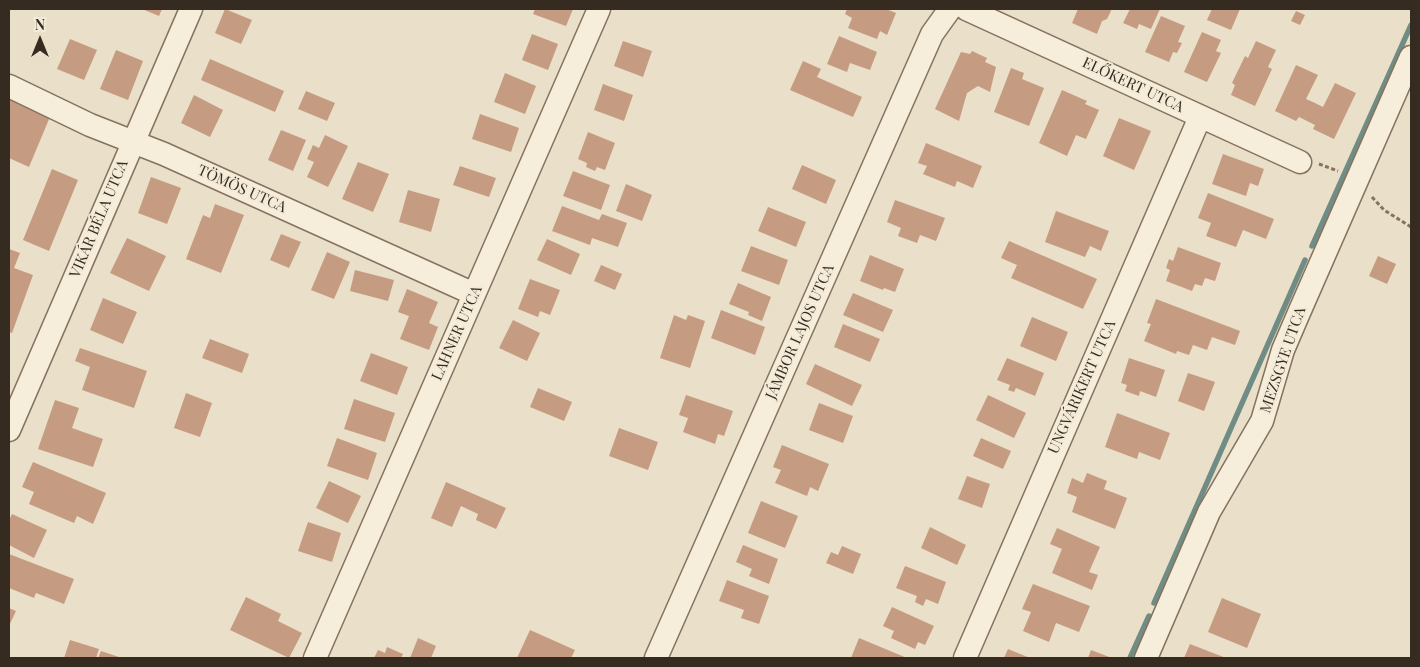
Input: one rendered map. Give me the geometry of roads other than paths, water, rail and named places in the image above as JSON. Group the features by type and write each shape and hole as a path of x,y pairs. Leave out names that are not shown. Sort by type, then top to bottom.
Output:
{"street":[{"name":"VIKÁR BÉLA UTCA","path":"9,430 191,9"},
{"name":"LAHNER UTCA","path":"315,658 599,9"},
{"name":"JÁMBOR LAJOS UTCA","path":"656,658 932,34 950,9"},
{"name":"ELŐKERT UTCA","path":"966,9 1300,162"},
{"name":"MEZSGYE UTCA","path":"1146,658 1209,512 1262,421 1283,350 1411,58"},
{"name":"TÖMÖS UTCA","path":"9,86 90,125 164,154 474,294"},
{"name":"UNGVÁRIKERT UTCA","path":"965,658 1200,117"}],"waterway":[{"path":"1312,246 1411,25"},
{"path":"1154,603 1305,260"},
{"path":"1130,658 1149,616"}]}
